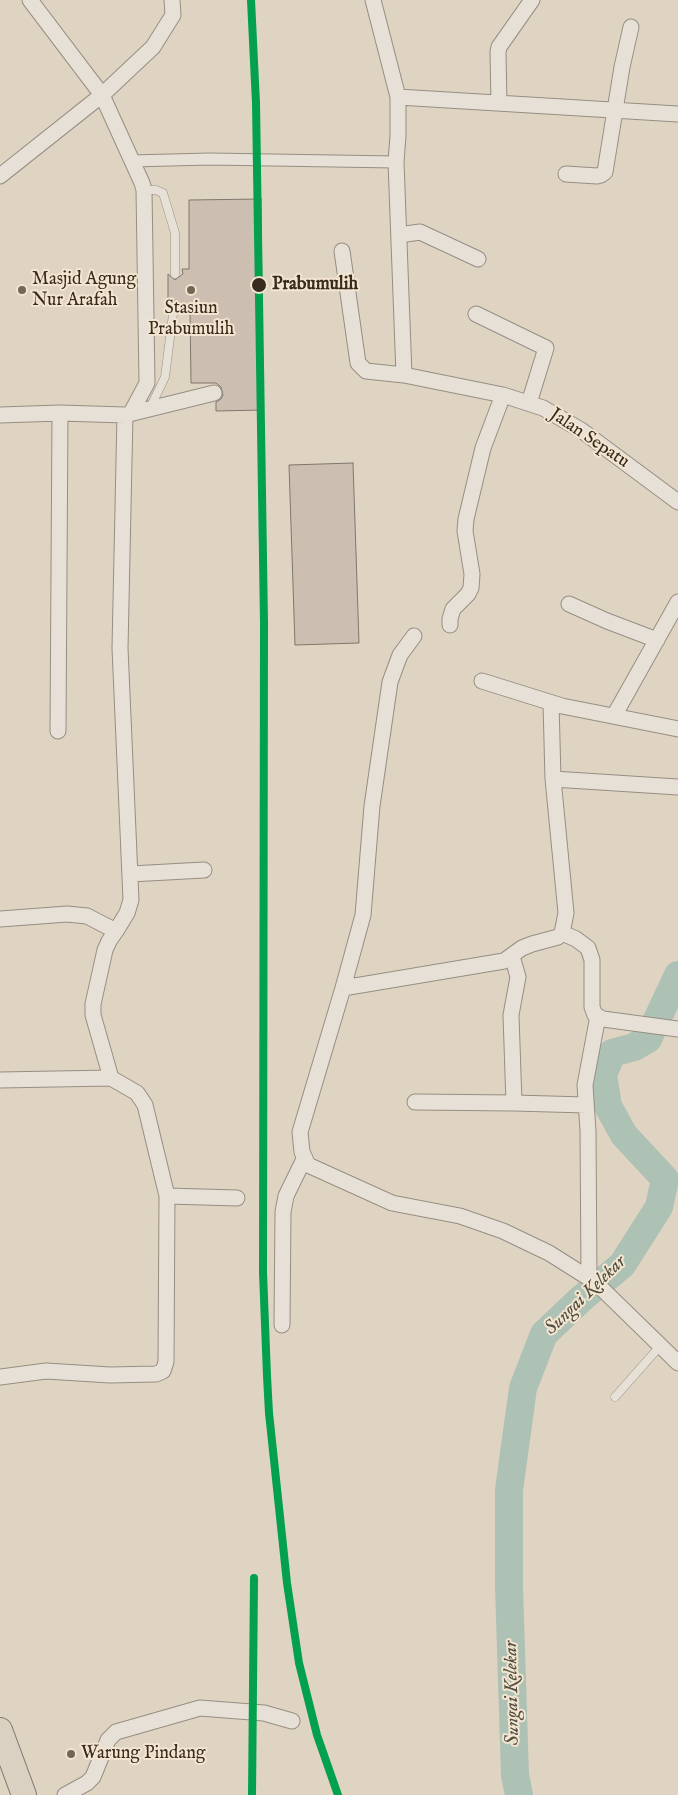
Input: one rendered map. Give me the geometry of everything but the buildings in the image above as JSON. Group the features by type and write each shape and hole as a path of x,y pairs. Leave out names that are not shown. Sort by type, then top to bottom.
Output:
{"main road":[{"path":"0,1730 24,1795"}],"street":[{"path":"30,0 102,95 144,190 147,383 128,414 120,648 131,900 127,912 108,941 92,1015 111,1078"},
{"path":"0,176 102,95 153,47 173,15 172,0"},
{"path":"373,0 398,97 396,162 404,375"},
{"path":"499,103 499,47 532,0"},
{"path":"566,174 597,176 603,174 607,163 622,67 631,27"},
{"path":"398,97 678,114"},
{"path":"131,161 210,159 302,162 396,162"},
{"path":"399,235 420,232 478,259"},
{"name":"Jalan Sepatu","path":"342,251 358,363 366,371 404,375 503,395 543,408 581,430 678,502"},
{"path":"476,314 546,348 529,403"},
{"path":"0,415 60,413 128,414 214,393"},
{"path":"450,625 453,609 468,594 471,588 472,574 465,531 466,519 483,448 503,395"},
{"path":"58,731 60,413"},
{"path":"614,716 678,602"},
{"path":"569,604 607,622 657,640"},
{"path":"414,636 400,655 390,682 372,806 363,915 300,1132 300,1143 304,1159 308,1164 392,1203 460,1216 503,1232 549,1253 592,1280 678,1363"},
{"path":"482,681 551,703 678,729"},
{"path":"343,988 504,961 527,946 558,937 562,933 566,913 553,779 551,703"},
{"path":"553,779 678,787"},
{"path":"130,874 204,870"},
{"path":"0,920 67,914 87,916 116,931"},
{"path":"562,933 576,938 588,948 592,960 592,1008 595,1015 602,1019 671,1028"},
{"path":"512,956 518,977 511,1016 514,1103"},
{"path":"592,1280 588,1131 584,1085 598,1016"},
{"path":"0,1080 111,1078 137,1093 145,1105 167,1196 166,1362 163,1371 156,1374 110,1375 46,1371 0,1378"},
{"path":"415,1102 586,1105"},
{"path":"282,1325 283,1212 286,1196 304,1159"},
{"path":"167,1196 237,1198"},
{"path":"65,1795 87,1784 94,1776 108,1740 116,1732 200,1708 264,1713 292,1721"}],"lane":[{"path":"144,190 156,190 162,193 175,233 175,274"},
{"path":"149,408 165,377 174,306"},
{"path":"615,1397 660,1345"}],"waterway":[{"name":"Sungai Kelekar","path":"519,1795 515,1775 509,1587 509,1490 523,1388 544,1334 582,1298 622,1265 659,1207 665,1179 624,1135 608,1106 603,1075 612,1053 634,1047 648,1039 678,975"}],"transit line":[{"path":"251,0 256,103 264,623 263,1272 267,1376 269,1413 287,1583 299,1663 317,1735 338,1795"},
{"path":"252,1795 254,1578"}],"place":[{"name":"Prabumulih","path":"259,285"},
{"name":"Masjid Agung Nur Arafah","path":"22,290"},
{"name":"Stasiun Prabumulih","path":"191,290"},
{"name":"Warung Pindang","path":"71,1754"}]}
